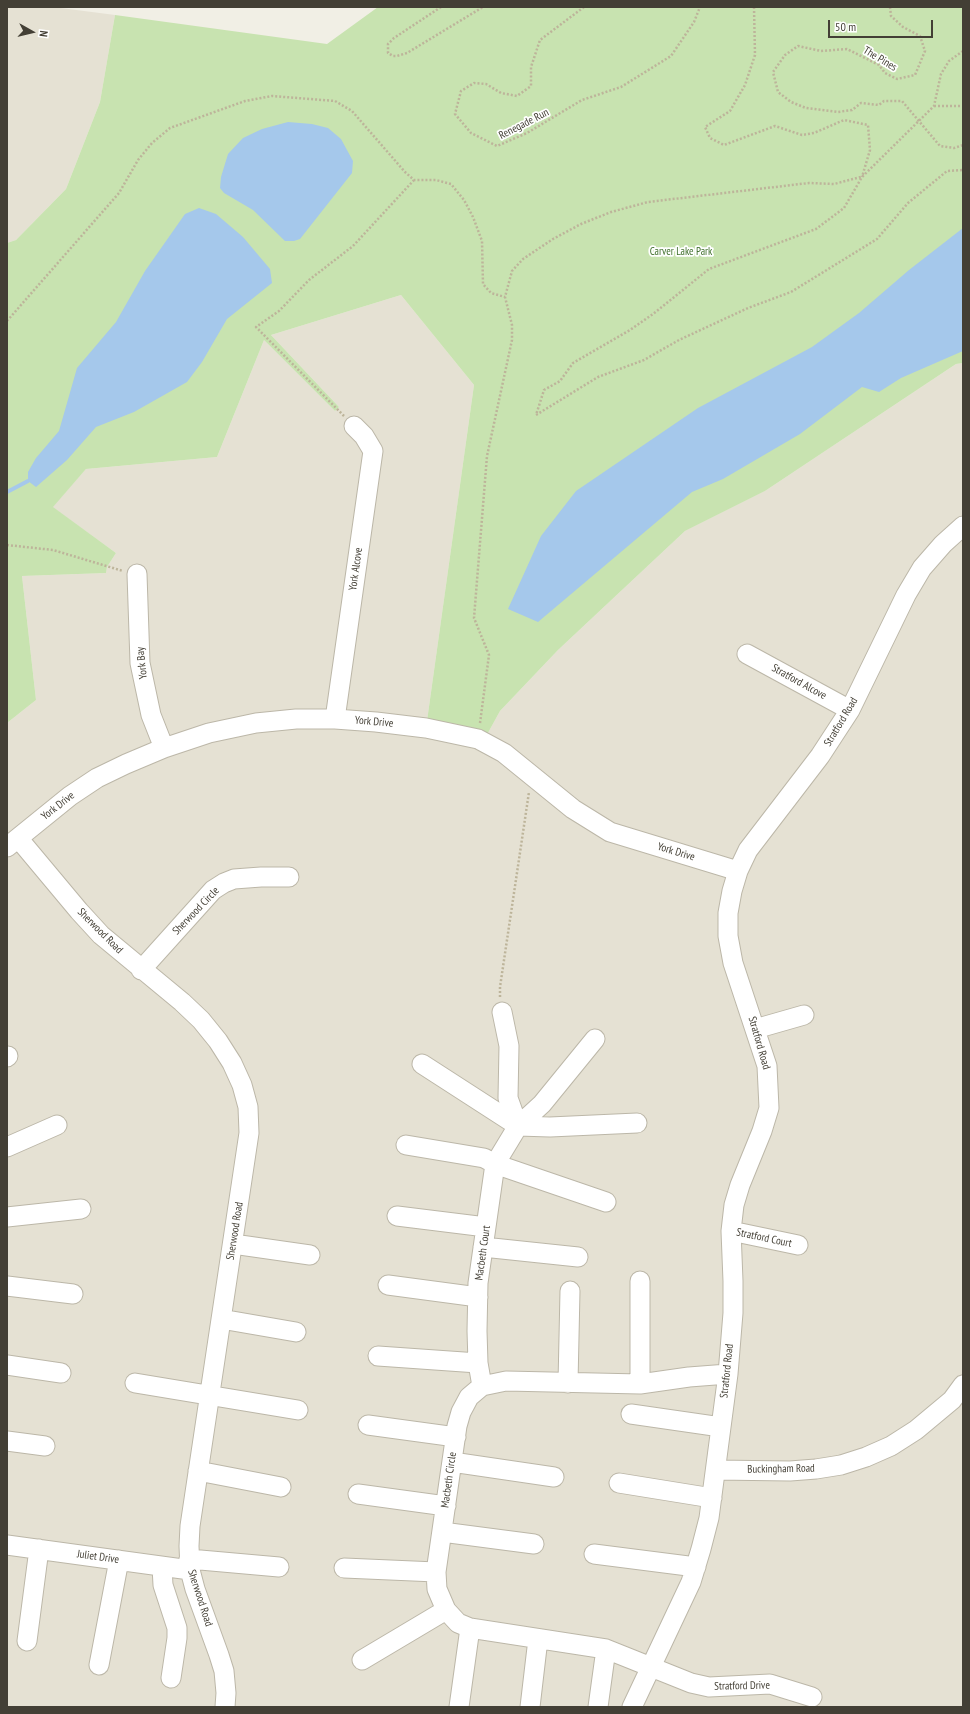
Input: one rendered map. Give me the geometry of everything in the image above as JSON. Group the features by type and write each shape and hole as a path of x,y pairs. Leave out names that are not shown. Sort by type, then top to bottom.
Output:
{"street":[{"name":"York Alcove","path":"335,719 373,451 364,436 354,426"},
{"name":"Stratford Road","path":"632,1707 678,1611 696,1567 709,1518 728,1374 733,1313 731,1231 734,1205 740,1185 762,1131 769,1108 767,1066 733,963 728,936 728,913 738,871 748,850 820,756 850,710 906,595 922,568 943,544 963,526"},
{"name":"York Bay","path":"137,574 140,663 151,715 164,748"},
{"name":"Stratford Alcove","path":"747,654 850,710"},
{"name":"York Drive","path":"13,842 70,796 97,778 164,748 209,733 256,723 296,719 335,719 426,728 478,739 504,753 573,809 610,832 738,871"},
{"name":"Sherwood Road","path":"13,842 101,935 182,1002 201,1020 218,1041 232,1063 242,1085 248,1107 249,1133 190,1526 190,1564 222,1666 226,1693 225,1707"},
{"name":"Sherwood Circle","path":"142,970 213,890 224,883 234,879 262,876 289,878"},
{"path":"502,1012 509,1046 508,1098 518,1126"},
{"path":"755,1029 804,1015"},
{"name":"Macbeth Court","path":"482,1386 478,1363 478,1297 483,1247 495,1164 518,1126 542,1104 595,1039"},
{"path":"422,1064 518,1126 550,1128 637,1123"},
{"path":"7,1147 56,1125"},
{"path":"406,1145 484,1158 495,1164 606,1202"},
{"path":"7,1217 81,1209"},
{"path":"397,1216 486,1227"},
{"name":"Stratford Court","path":"731,1231 798,1246"},
{"path":"233,1244 310,1256"},
{"path":"483,1247 578,1257"},
{"path":"640,1280 640,1384"},
{"path":"388,1285 478,1297"},
{"path":"7,1286 73,1294"},
{"path":"568,1383 570,1291"},
{"path":"221,1319 296,1332"},
{"path":"378,1356 478,1363"},
{"path":"7,1365 61,1373"},
{"path":"482,1386 506,1382 640,1384 690,1377 728,1374"},
{"path":"135,1383 298,1410"},
{"name":"Buckingham Road","path":"716,1470 790,1471 816,1469 866,1458 891,1446 957,1404 963,1385"},
{"name":"Macbeth Circle","path":"482,1386 469,1397 461,1412 456,1437 436,1572 437,1589 446,1610 458,1623 470,1628 606,1649 626,1656 650,1668"},
{"path":"631,1414 721,1427"},
{"path":"368,1425 456,1437"},
{"path":"7,1441 45,1446"},
{"path":"452,1462 554,1477"},
{"path":"198,1471 281,1487"},
{"path":"619,1483 712,1498"},
{"path":"358,1494 446,1506"},
{"path":"442,1532 534,1544"},
{"name":"Juliet Drive","path":"7,1545 162,1566 190,1564 279,1567"},
{"path":"27,1641 39,1549"},
{"path":"594,1554 696,1567"},
{"path":"99,1665 120,1560"},
{"path":"162,1566 164,1586 177,1628 178,1638 171,1678"},
{"path":"344,1568 436,1572"},
{"path":"362,1660 446,1610"},
{"path":"459,1707 470,1628"},
{"path":"530,1707 538,1639"},
{"path":"598,1707 606,1649"},
{"name":"Stratford Drive","path":"650,1668 691,1683 709,1687 770,1684 812,1697"}],"path":[{"path":"440,7 394,38 388,44 388,53 393,56 407,53 483,7"},
{"name":"Renegade Run","path":"584,7 540,40 531,67 532,86 517,96 501,92 486,84 474,82 461,91 455,114 472,133 497,146 528,133 582,100 621,87 671,56 694,22 700,7"},
{"path":"754,7 755,55 745,85 730,111 705,127 710,138 724,145 775,126 802,135 814,133 844,120 868,125 870,150 862,177 844,208 816,229 709,269 636,326 573,363 560,381 544,390 536,415 598,377 644,360 679,340 748,308 791,292 876,239 908,203 947,171 963,170"},
{"name":"The Pines","path":"890,7 891,16 903,27 920,36 926,51 915,75 897,79 885,73 879,65 847,49 821,51 798,46 785,55 773,72 778,92 791,102 806,108 838,112 852,110 861,103 879,105 884,102 902,101 918,121"},
{"path":"478,739 489,655 474,618 487,456 512,340 512,325 505,297 512,271 523,259 553,239 581,224 611,212 648,202 810,183 834,184 862,177 934,106 941,74 950,61 963,51"},
{"path":"7,321 119,193 138,160 152,143 170,128 245,101 272,96 335,101 352,111 405,172 414,180 436,180 451,184 464,200 474,217 482,241 483,284 491,293 505,297"},
{"path":"934,106 963,106"},
{"path":"918,121 940,146 954,148 963,145"},
{"path":"354,426 256,327 279,312 309,280 353,246 414,180"},
{"path":"7,545 53,550 137,574"},
{"path":"502,1012 500,987 527,794 535,779"}],"shaded area":[{"path":"7,7 53,7 115,15 100,102 66,189 16,240 7,243"},
{"path":"401,295 474,385 426,728 483,742 500,711 558,650 685,531 765,491 956,364 963,363 963,1707 7,1707 7,723 36,700 22,576 106,573 107,567 116,553 52,507 86,469 217,457 264,340 335,411 339,407 271,335"}],"green space":[{"name":"Carver Lake Park","path":"378,7 963,7 963,363 956,364 765,491 685,531 558,650 500,711 483,742 426,728 474,385 401,295 271,335 339,407 335,411 264,340 217,457 86,469 53,507 116,553 107,567 106,573 22,576 36,700 7,723 7,243 16,240 66,189 100,102 115,15 327,44"}],"water":[{"path":"288,122 312,124 328,128 341,139 353,161 352,173 300,239 294,241 285,241 253,210 224,193 220,188 221,177 228,154 243,138 262,129"},
{"path":"199,208 216,214 243,237 270,269 272,283 227,319 202,362 187,382 134,412 96,427 67,460 36,487 28,481 28,472 36,458 59,431 77,368 116,322 145,271 185,214"},
{"path":"963,228 963,351 901,378 879,392 862,387 800,434 723,479 692,492 538,622 508,609 541,536 576,491 698,408 812,347 859,313 909,270"}],"waterway":[{"path":"7,492 28,481"}]}
